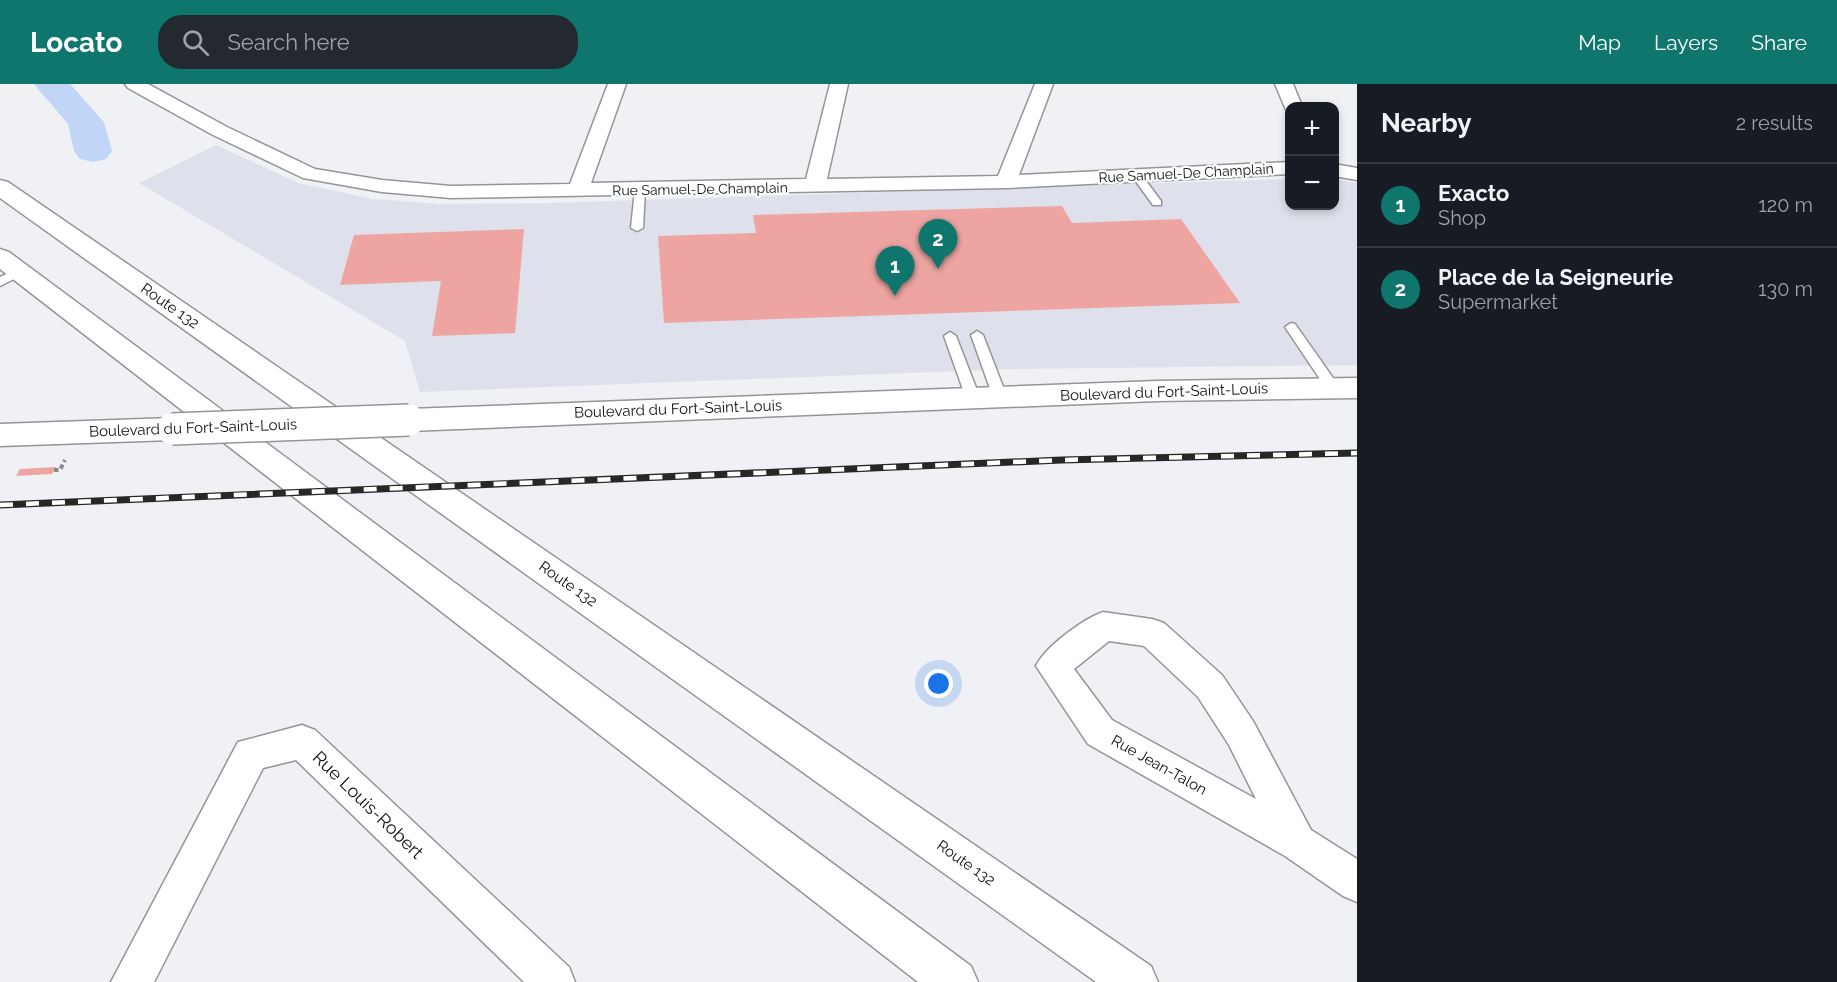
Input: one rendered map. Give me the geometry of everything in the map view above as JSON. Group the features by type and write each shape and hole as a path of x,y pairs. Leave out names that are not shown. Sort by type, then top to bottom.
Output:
{"main road":[{"name":"Route 132","path":"0,187 1136,982"},
{"path":"7,271 955,982"},
{"name":"Boulevard du Fort-Saint-Louis","path":"0,435 986,398 1345,388"},
{"path":"847,900 932,982"}],"street":[{"name":"Rue Samuel-De Champlain","path":"134,84 220,130 310,174 382,186 450,192 1006,182 1285,168"},
{"path":"578,190 617,84"},
{"path":"815,187 839,84"},
{"path":"1006,182 1044,84"},
{"path":"1284,84 1291,102"},
{"path":"1339,171 1357,174"},
{"name":"Rue Jean-Talon","path":"1298,843 1241,733 1210,686 1152,633 1103,626 1053,666 1100,732 1298,843 1357,882"},
{"name":"Rue Louis-Robert","path":"132,982 251,754 302,742 554,982"}],"lane":[{"path":"1137,176 1157,203"},
{"path":"637,228 640,190"},
{"path":"1291,327 1345,388"},
{"path":"977,335 986,398"},
{"path":"950,336 986,398"}],"path":[{"path":"54,470 60,470 65,460"}],"shaded area":[{"path":"216,145 298,183 373,199 441,204 549,203 1285,179 1285,210 1339,210 1339,180 1357,183 1357,365 1011,369 420,392 405,341 139,183"}],"building":[{"path":"1062,206 1072,223 1181,219 1240,303 664,323 658,236 756,233 753,215"},
{"path":"524,229 515,333 432,336 441,281 340,285 354,235"},
{"path":"56,467 52,474 16,476 20,469"}],"waterway":[{"path":"51,84 86,122 93,151"}],"railway":[{"path":"0,505 1062,460 1357,453"}],"place":[{"name":"Place de la Seigneurie","path":"938,269"},
{"name":"Exacto","path":"895,296"}]}
